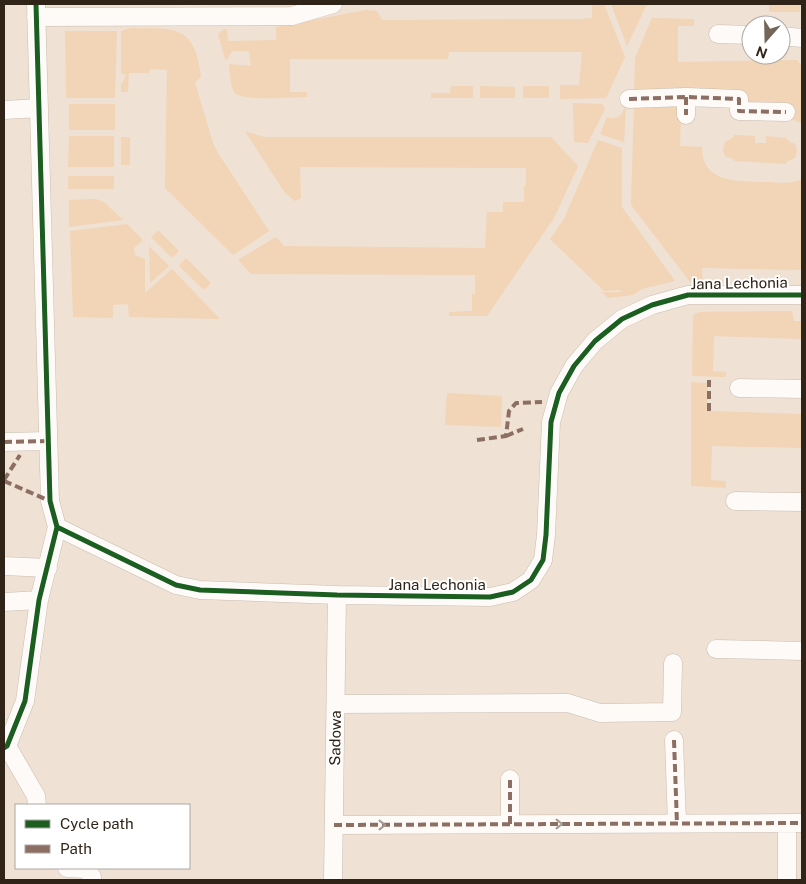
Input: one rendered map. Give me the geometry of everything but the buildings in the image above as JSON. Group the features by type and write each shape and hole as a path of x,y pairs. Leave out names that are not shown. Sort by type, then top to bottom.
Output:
{"street":[{"path":"37,804 36,796 5,747 25,701 39,600 57,527 50,501 36,10 292,16 334,4"},
{"path":"718,34 741,35"},
{"path":"686,97 686,115"},
{"path":"629,99 686,97 742,99 739,111 762,115 786,112"},
{"path":"4,110 39,108"},
{"name":"Jana Lechonia","path":"57,527 176,585 200,590 337,596 490,597 513,592 531,580 543,560 546,535 551,422 559,393 574,366 595,340 622,319 652,305 688,295 802,295"},
{"path":"739,388 802,389"},
{"path":"4,442 48,441"},
{"path":"735,501 802,502"},
{"path":"4,566 48,568"},
{"name":"Sadowa","path":"333,880 337,596"},
{"path":"4,602 39,600"},
{"path":"716,649 802,651"},
{"path":"336,704 568,703 600,713 672,712 673,663"},
{"path":"674,740 677,824"},
{"path":"510,779 510,824"},
{"path":"334,825 794,823 787,880"},
{"path":"86,869 92,880"}],"shaded area":[{"path":"592,4 604,4 625,57 606,98 560,99 560,85 579,85 582,52 449,52 448,59 290,59 290,92 307,92 307,97 246,97 234,92 229,64 251,66 249,51 232,51 227,60 225,59 218,34 224,29 227,30 228,41 276,40 276,27 366,10 377,11 382,20 582,19 592,18"},
{"path":"611,4 647,4 627,46"},
{"path":"769,4 800,4 800,12 769,12"},
{"path":"652,18 694,19 694,26 678,26 678,62 741,61 741,65 791,65 791,60 797,60 802,66 802,123 745,103 634,94 635,58"},
{"path":"131,28 171,30 188,38 193,47 198,59 201,76 195,83 213,143 269,231 233,255 165,188 167,70 150,69 149,73 129,73 128,92 121,92 121,85 126,75 121,73 121,31"},
{"path":"65,31 117,31 115,98 66,98"},
{"path":"451,86 473,86 473,98 431,98 431,93 450,93"},
{"path":"480,86 515,87 515,98 480,98"},
{"path":"523,86 549,86 549,98 523,98"},
{"path":"573,103 602,104 605,109 588,143 574,142"},
{"path":"69,104 115,104 115,130 69,130"},
{"path":"626,104 624,142 600,134 607,117 615,118 620,116"},
{"path":"634,104 679,104 681,115 680,146 702,147 703,159 714,174 723,178 743,181 784,183 802,179 802,270 702,268 703,287 694,287 631,205"},
{"path":"245,131 264,137 551,137 578,166 554,218 487,316 449,316 449,312 472,311 472,294 475,294 475,275 251,274 238,260 276,237 284,246 485,248 487,212 503,212 503,202 524,202 526,168 300,167 301,198 295,201 285,193"},
{"path":"734,135 755,136 755,143 766,143 766,136 787,138 787,140 796,145 797,152 795,158 786,162 786,164 734,161 725,156 723,149 725,142 734,137"},
{"path":"69,136 114,136 114,167 68,167"},
{"path":"121,137 130,137 130,165 121,165"},
{"path":"598,140 622,148 622,207 675,281 642,289 633,295 608,298 602,292 620,292 620,290 604,291 550,239 564,219"},
{"path":"68,176 114,176 114,189 68,189"},
{"path":"96,199 104,202 123,220 69,227 69,200"},
{"path":"127,224 143,240 134,248 135,255 145,259 145,293 172,269 220,319 129,317 128,304 113,305 113,318 73,317 70,231"},
{"path":"158,230 179,251 172,258 151,237"},
{"path":"149,246 169,266 150,283"},
{"path":"186,258 211,283 204,290 179,266"},
{"path":"792,311 794,321 802,321 802,339 714,336 713,371 726,372 726,377 692,376 693,315 700,312"},
{"path":"691,382 708,383 707,411 802,414 802,448 712,446 711,480 726,481 726,488 691,486"},
{"path":"447,393 502,396 501,427 445,425"}],"marked path":[{"path":"686,97 686,115"},
{"path":"629,99 686,97 739,99 739,111 786,112"},
{"path":"709,380 709,411"},
{"path":"477,440 506,436 509,411 516,403 542,402"},
{"path":"506,436 523,429"},
{"path":"4,442 48,441"},
{"path":"4,480 20,455"},
{"path":"4,481 50,501"},
{"path":"674,740 677,824"},
{"path":"510,779 510,824"},
{"path":"334,825 802,823"}],"cycle path":[{"path":"4,748 7,746 25,701 39,600 57,527 50,501 36,4"},
{"path":"57,527 176,585 200,590 337,595 490,597 513,592 531,580 543,560 546,535 551,422 559,393 574,366 595,341 622,319 652,305 688,295 802,295"}]}
